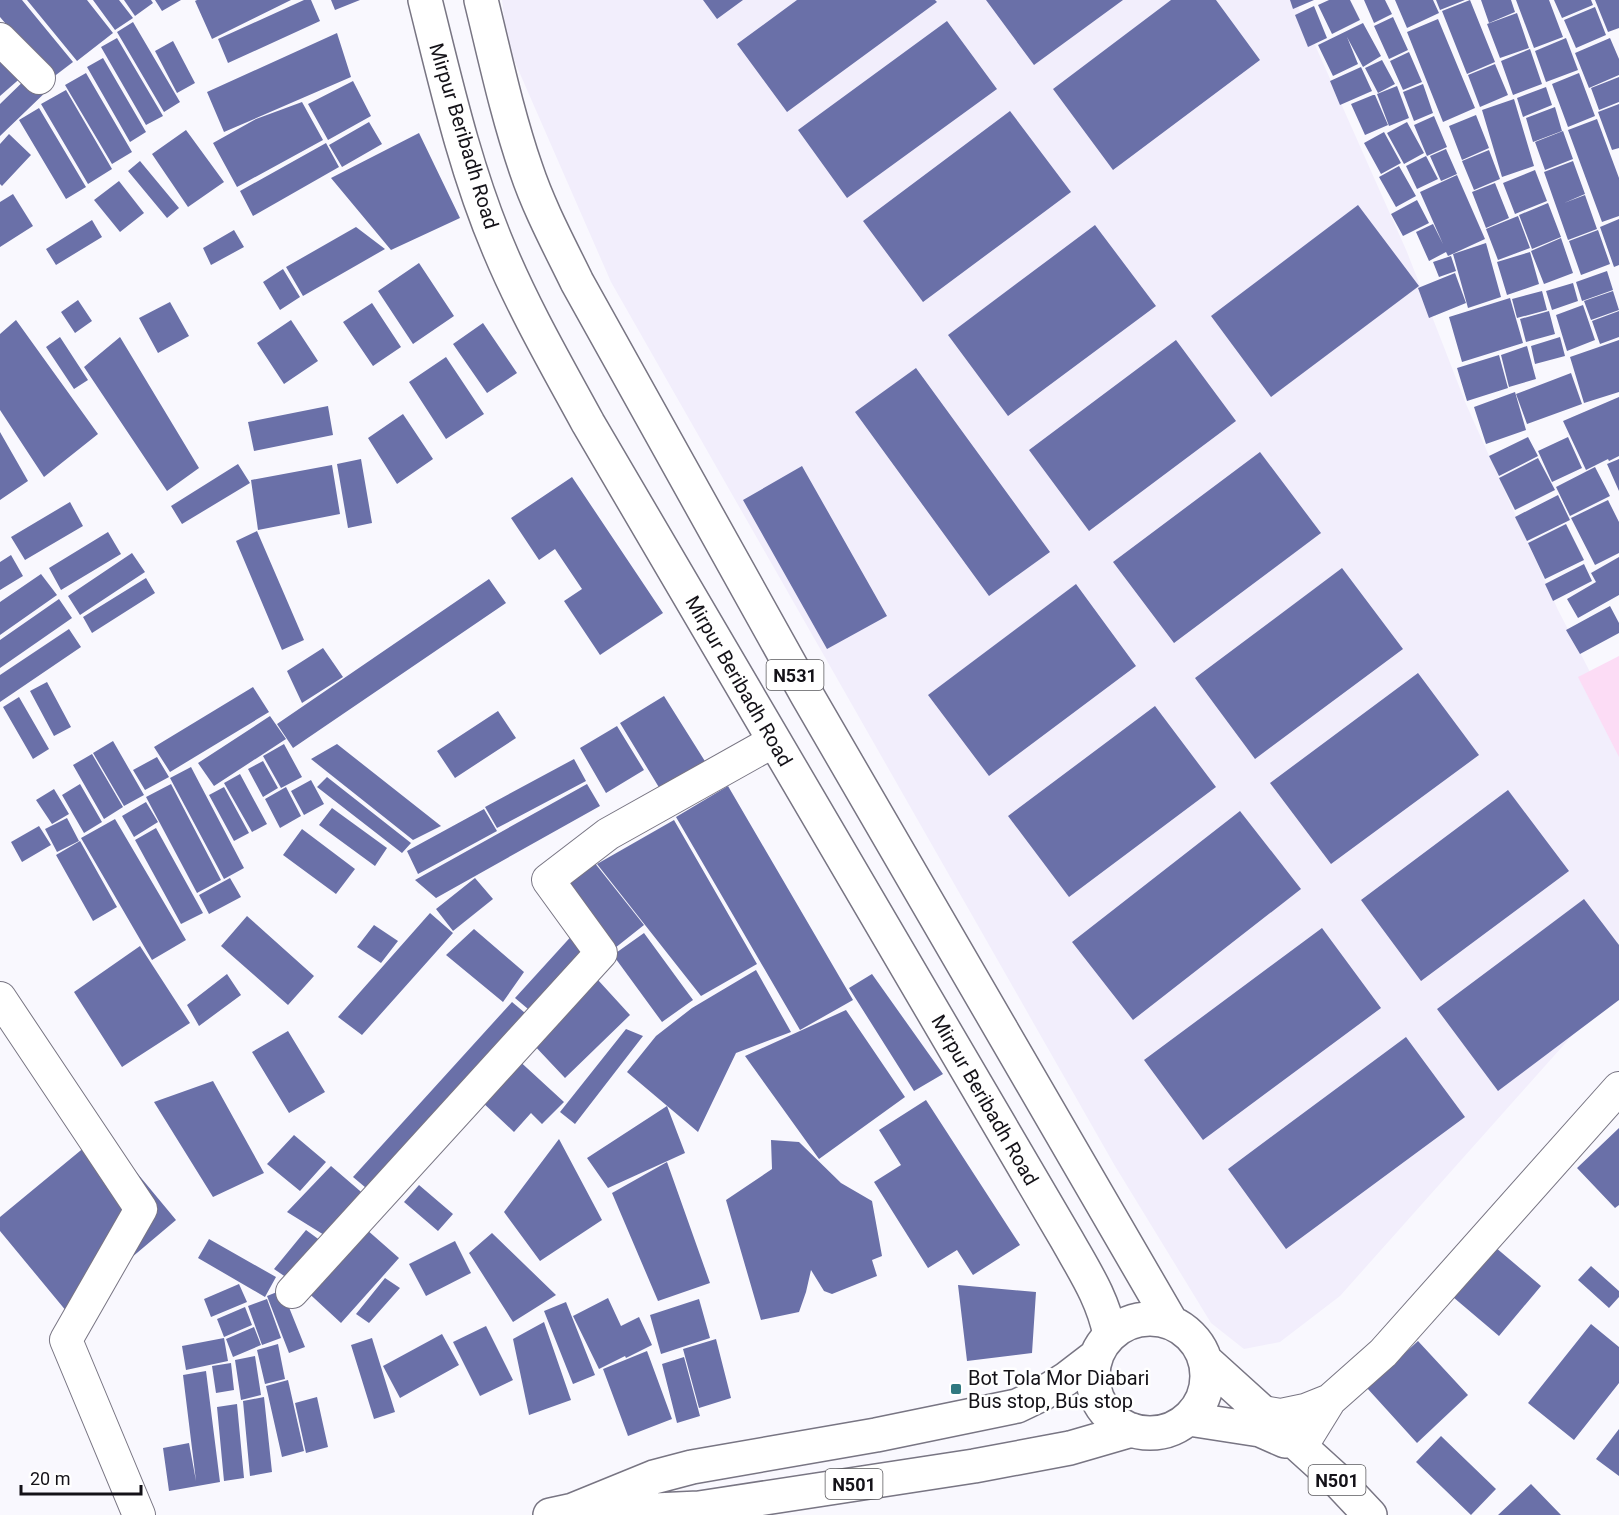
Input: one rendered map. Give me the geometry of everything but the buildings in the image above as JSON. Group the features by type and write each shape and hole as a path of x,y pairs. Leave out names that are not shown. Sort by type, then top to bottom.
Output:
{"highway":[{"name":"Mirpur Beribadh Road","path":"425,0 468,164 499,249 539,332 588,423 1100,1298 1106,1316 1103,1346"},
{"name":"N531","path":"481,0 512,125 527,172 548,223 577,282 807,695 1171,1322"},
{"name":"N501","path":"561,1512 654,1477 692,1467 876,1436 1017,1406 1066,1379 1103,1346 1120,1327 1136,1320 1153,1319 1171,1322 1186,1331 1198,1344 1206,1361 1336,1479 1370,1515"},
{"path":"1103,1346 1093,1374 1096,1393 1103,1409 1116,1422 1132,1430"},
{"path":"1189,1419 1199,1407 1206,1392 1208,1377 1206,1361"},
{"name":"N501","path":"561,1512 699,1508 974,1466 1070,1448 1132,1430 1152,1433 1171,1430 1189,1419 1260,1430 1300,1447"}],"street":[{"path":"0,39 39,78"},
{"path":"292,1292 601,953 548,880 608,834 774,741"},
{"path":"0,998 141,1209 66,1340 139,1515"},
{"path":"1300,1447 1330,1400 1383,1353 1619,1088"},
{"path":"1262,1412 1281,1415 1305,1410 1330,1400"}],"shaded area":[{"path":"502,0 1295,0 1407,252 1466,404 1558,610 1619,728 1619,983 1340,1296 1280,1342 1244,1349 1211,1323 1115,1166 611,282 507,44"},
{"path":"1619,656 1619,757 1578,677"}],"place":[{"name":"Bot Tola Mor Diabari Bus stop, Bus stop","path":"956,1389"}]}
